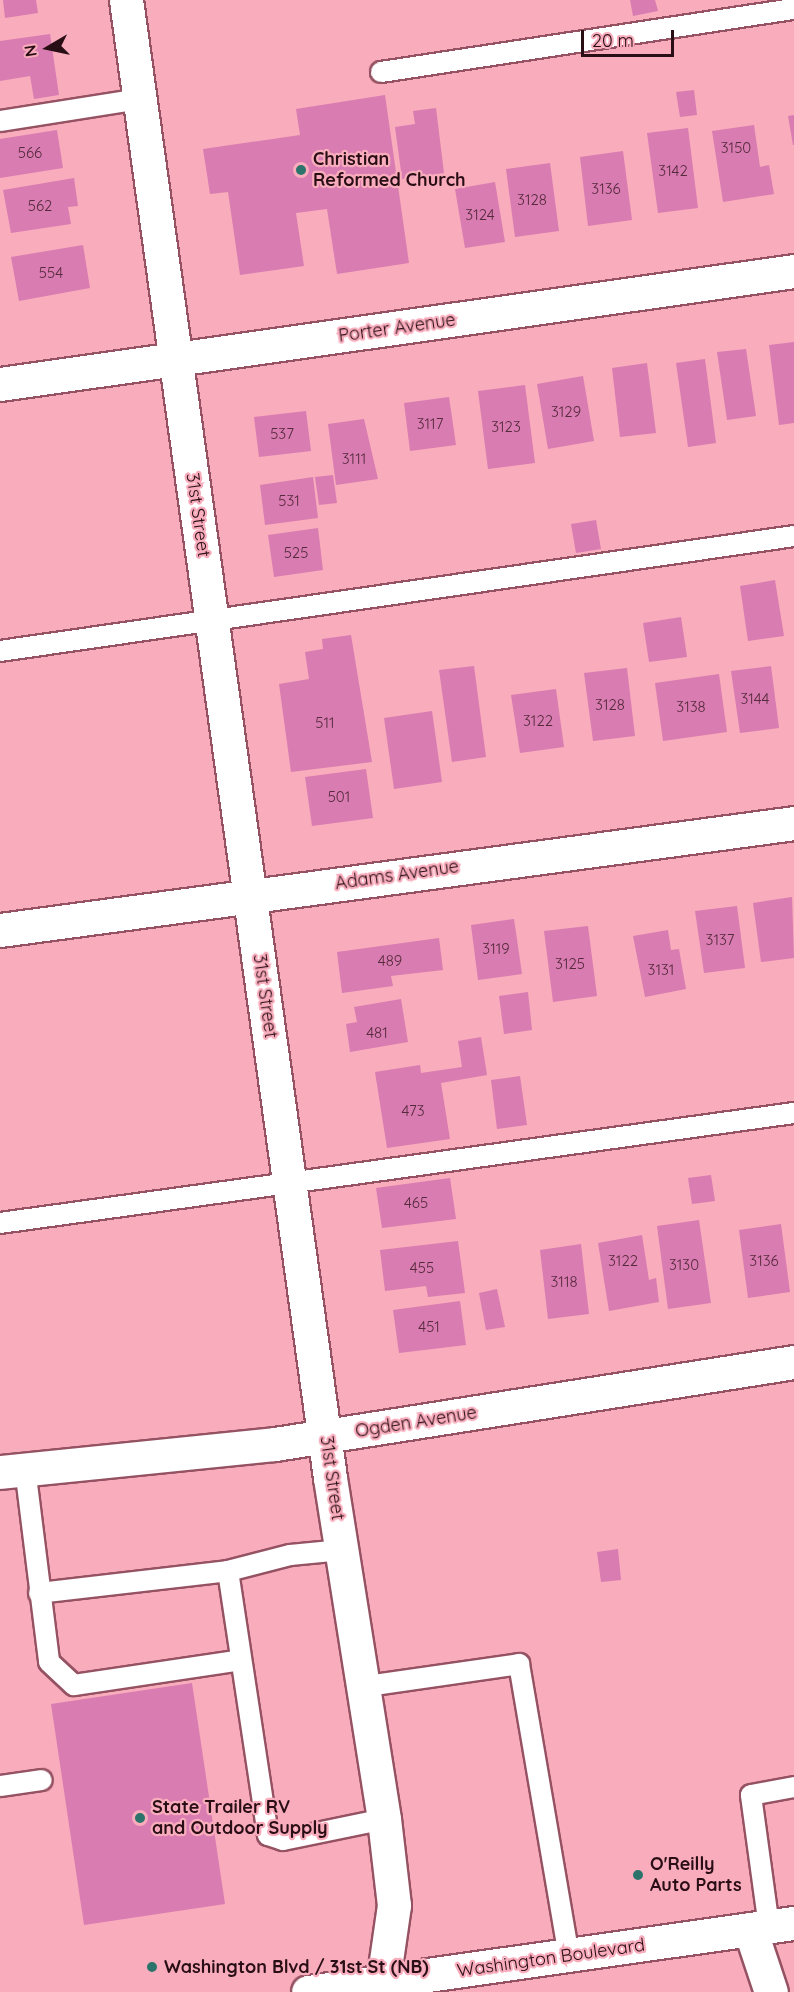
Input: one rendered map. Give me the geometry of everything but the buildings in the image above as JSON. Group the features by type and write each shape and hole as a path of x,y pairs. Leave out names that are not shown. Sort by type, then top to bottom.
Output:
{"street":[{"name":"31st Street","path":"126,0 360,1687 384,1819 394,1905 384,1987"},
{"name":"Porter Avenue","path":"0,384 794,271"},
{"name":"Adams Avenue","path":"0,930 794,823"},
{"name":"Ogden Avenue","path":"12,1470 326,1435 794,1362"},
{"name":"Washington Boulevard","path":"308,1992 384,1987 569,1955 771,1926"},
{"path":"771,1926 771,1992"}],"lane":[{"path":"381,72 794,9"},
{"path":"0,121 140,99"},
{"path":"0,651 794,536"},
{"path":"0,1223 794,1113"},
{"path":"12,1470 39,1593 49,1662 74,1685 242,1660"},
{"path":"39,1593 228,1571 290,1555 342,1550"},
{"path":"228,1571 268,1836 283,1840 384,1819"},
{"path":"360,1687 519,1664 569,1955"},
{"path":"0,1786 42,1780"},
{"path":"771,1926 751,1796 794,1787"}],"place":[{"name":"Christian Reformed Church","path":"301,170"},
{"name":"State Trailer RV and Outdoor Supply","path":"140,1818"},
{"name":"O'Reilly Auto Parts","path":"638,1875"},
{"name":"Washington Blvd / 31st St (NB)","path":"152,1967"}]}
